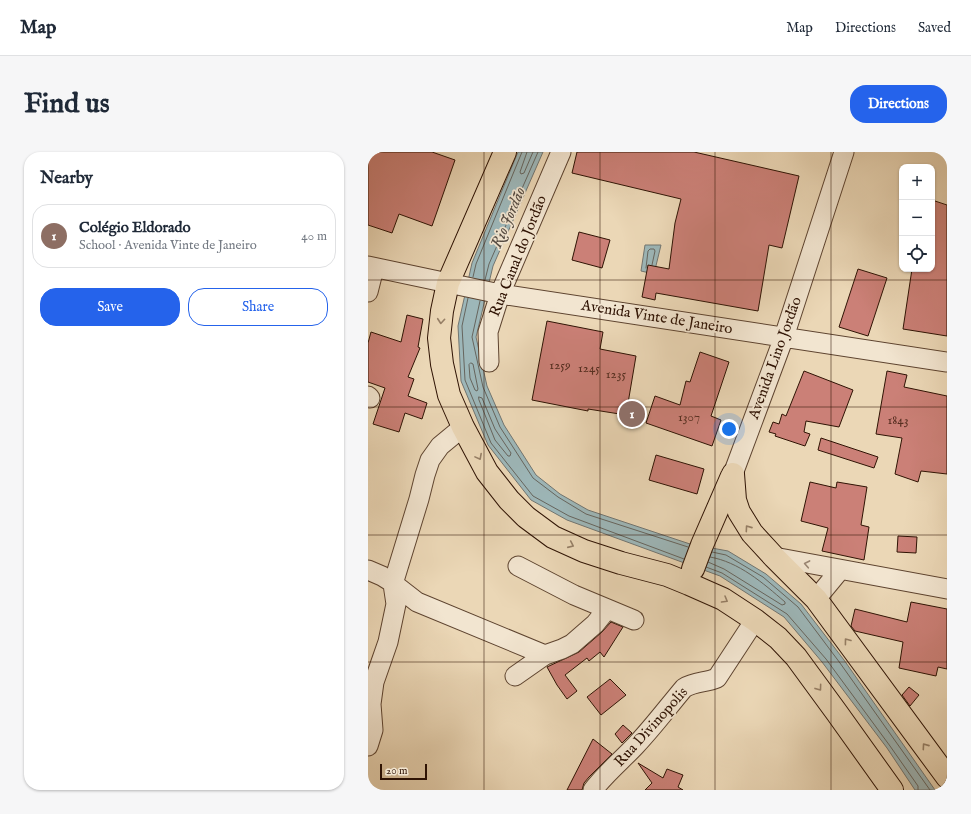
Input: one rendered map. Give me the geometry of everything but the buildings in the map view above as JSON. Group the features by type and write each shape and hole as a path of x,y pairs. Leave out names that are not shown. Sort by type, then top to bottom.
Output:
{"main road":[{"path":"505,152 450,283 442,311 439,338 442,364 449,395 462,427 487,472 509,500 526,517 553,538 584,551 621,563 667,575 691,577 755,620 778,638 796,657 892,790"},
{"path":"733,474 735,500 739,512 752,533 816,599 947,778"},
{"name":"Avenida Lino Jordão","path":"691,577 702,545 733,474"}],"street":[{"name":"Rua Canal do Jordão","path":"489,362 488,332 497,294 561,152"},
{"name":"Avenida Lino Jordão","path":"733,474 784,337 844,152"},
{"name":"Avenida Vinte de Janeiro","path":"371,267 497,294 947,362"},
{"path":"368,292 371,267"},
{"path":"368,746 373,730 371,704 374,682 388,642 396,604 393,584 430,460 440,446 462,427"},
{"path":"774,557 947,589"},
{"path":"518,566 567,591 634,620"},
{"path":"368,570 382,576 417,602 545,655"},
{"path":"816,599 840,570"},
{"path":"515,676 545,655 572,644 595,624 607,609"},
{"name":"Rua Divinopolis","path":"593,790 601,779 638,744 684,688 692,683 710,681 716,678 755,620"}],"water":[{"name":"Rio Jordão","path":"518,152 543,152 493,266 476,337 487,386 504,425 536,475 560,494 588,510 690,544 728,551 766,574 801,604 844,660 935,790 915,790 887,748 822,662 784,617 720,576 567,520 531,500 488,445 461,381 458,326 472,263"},
{"path":"645,245 661,245 654,274 641,271"}],"place":[{"name":"Colégio Eldorado","path":"632,414"}]}
